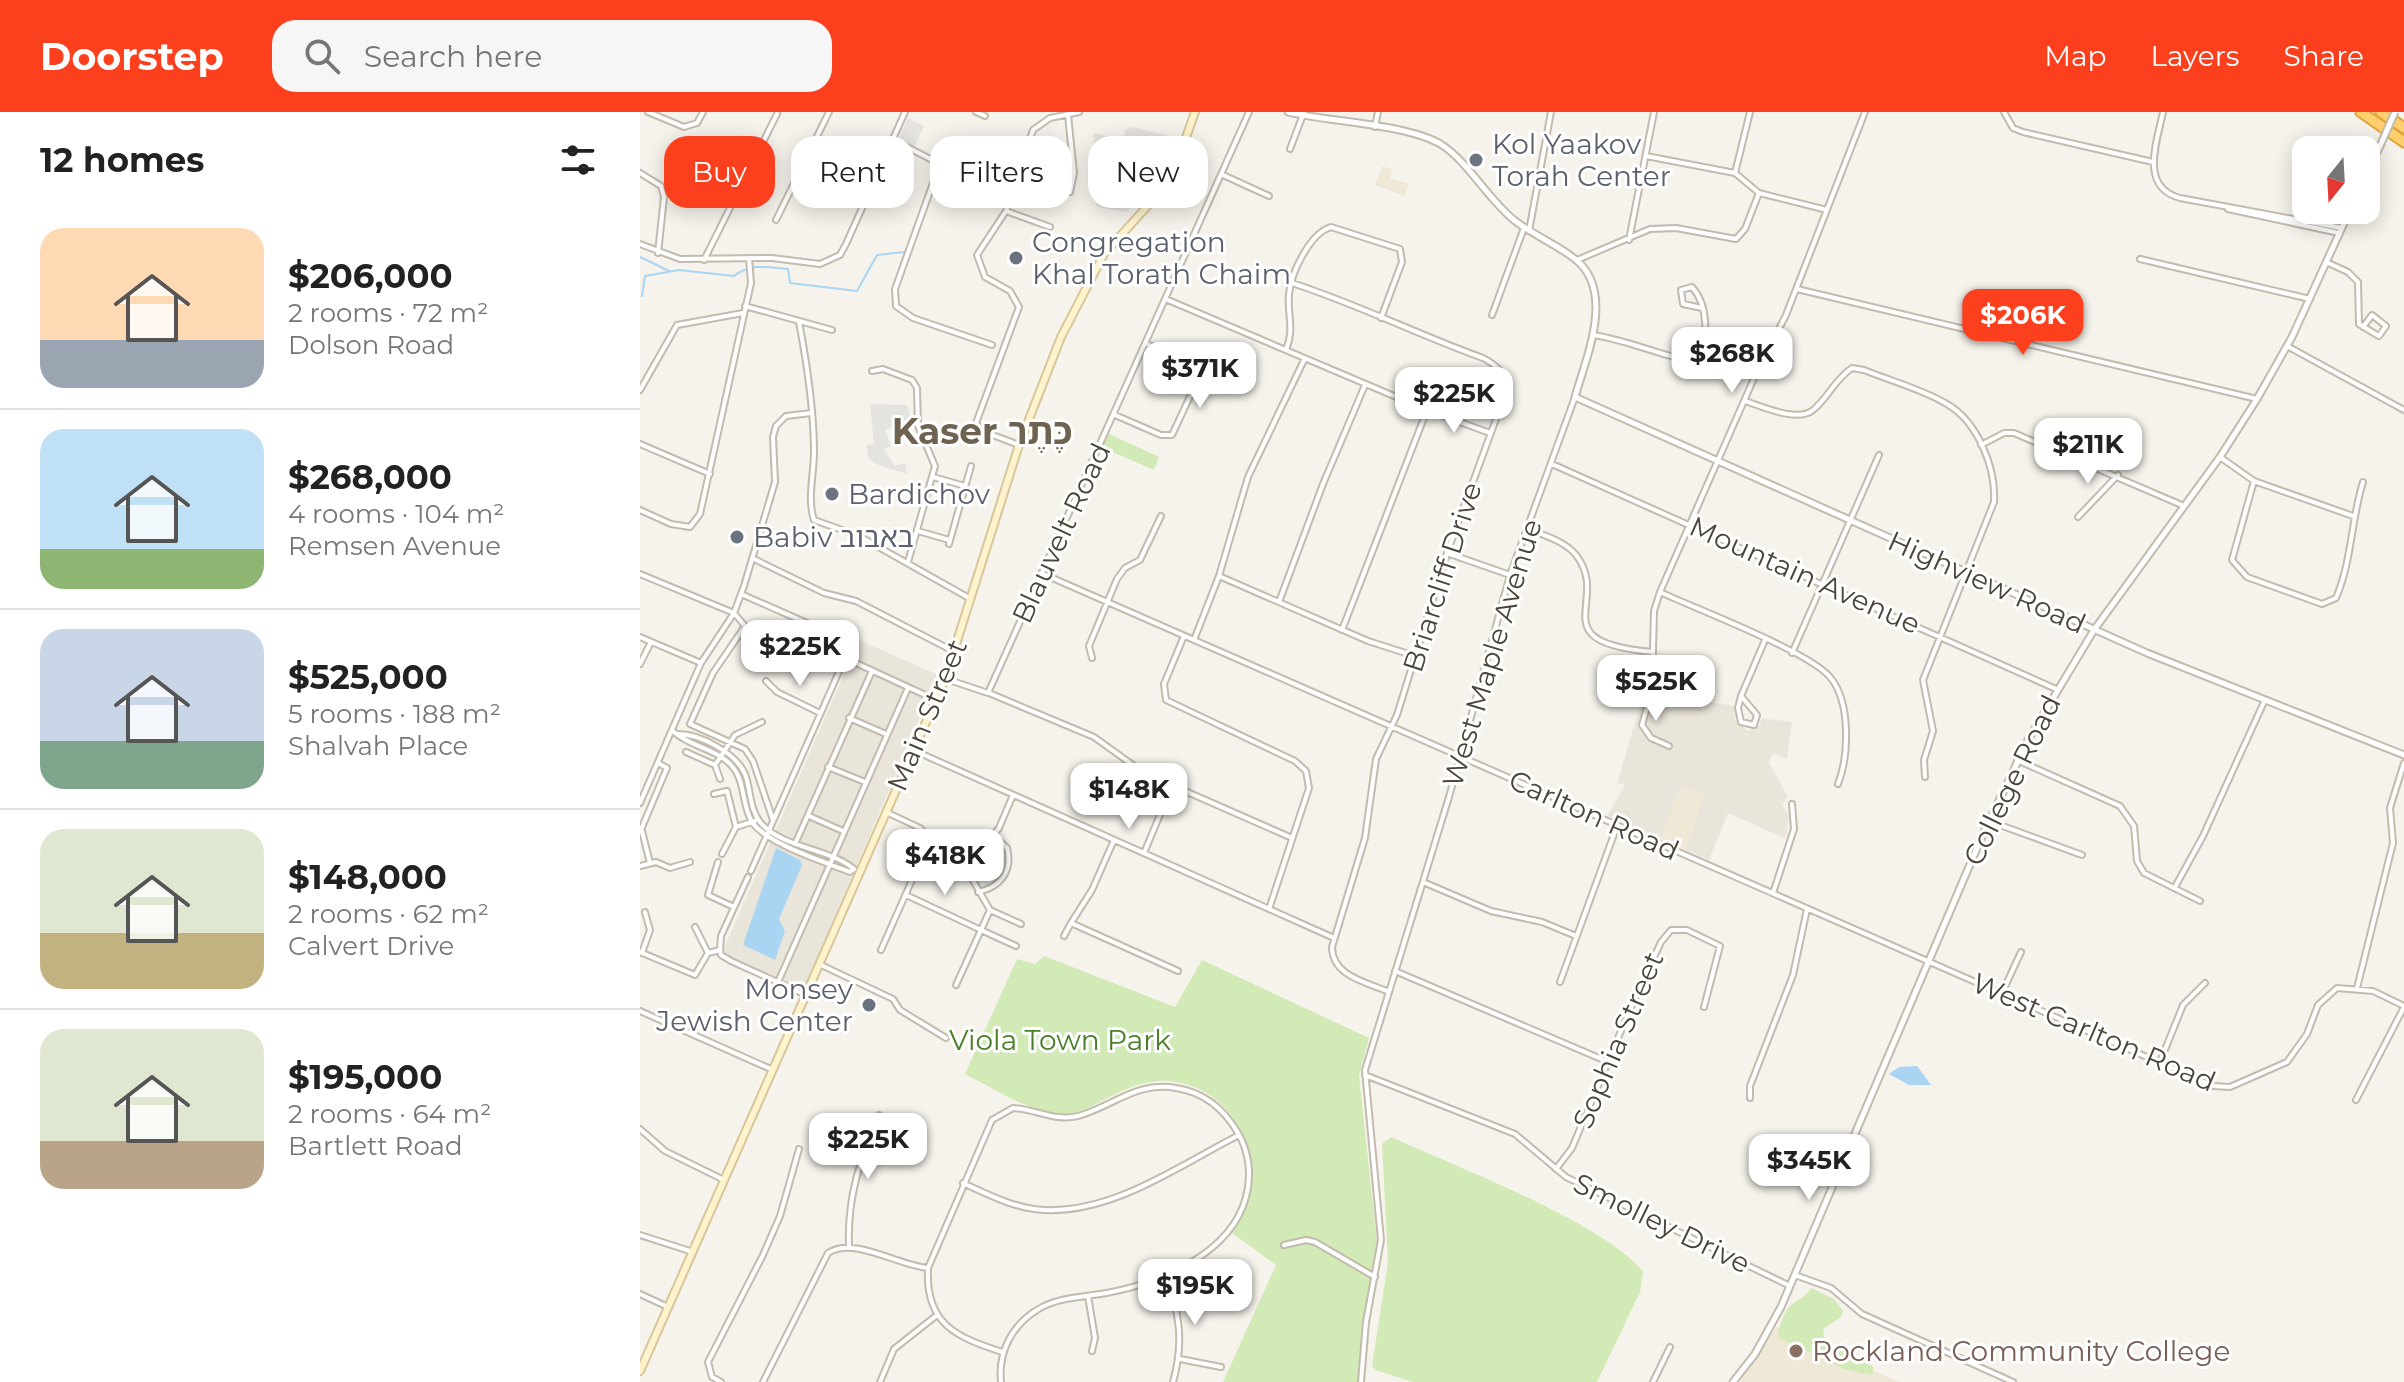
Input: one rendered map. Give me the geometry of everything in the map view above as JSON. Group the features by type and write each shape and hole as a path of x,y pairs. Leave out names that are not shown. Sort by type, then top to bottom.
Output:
{"highway":[{"path":"2361,112 2404,142"},
{"path":"2381,112 2404,128"}],"main road":[{"name":"Main Street","path":"640,1371 806,995 857,870 945,679 1019,445 1076,306 1112,243 1171,180 1195,112"}],"street":[{"path":"648,112 684,127 697,123 703,112"},
{"path":"776,220 829,112"},
{"path":"893,136 905,112"},
{"path":"976,112 985,116"},
{"path":"1029,136 1039,124 1050,118 1079,112"},
{"name":"Blauvelt Road","path":"988,693 1168,300 1249,112"},
{"path":"1288,112 1375,127 1439,143 1526,230 1577,260 1650,229 1665,228 1736,239 1745,229 1759,193"},
{"path":"1375,127 1378,112"},
{"path":"1492,315 1526,230 1551,112"},
{"path":"1629,240 1654,112"},
{"path":"1735,173 1750,112"},
{"path":"1669,746 1651,738 1642,725 1652,690 1654,611 1755,376 1797,289 1865,112"},
{"path":"2004,112 2013,128 2023,132 2153,162"},
{"path":"2163,112 2153,162 2156,182 2164,191 2211,204 2340,230"},
{"path":"2380,146 2395,112"},
{"path":"704,260 777,114"},
{"path":"1290,149 1304,114"},
{"path":"1068,115 1074,173 1072,182"},
{"path":"914,151 934,161 938,169 895,289 896,306 913,318 992,345"},
{"path":"1646,156 1735,173 1759,193 1827,210"},
{"path":"640,173 661,186 664,197 658,253"},
{"path":"1223,175 1269,196"},
{"path":"640,244 658,253 704,260 749,258 820,264 840,255 861,208"},
{"path":"1007,208 980,250 977,262 985,277 1014,295 1018,313 976,423 982,431 1019,445"},
{"path":"1006,211 1050,227"},
{"name":"College Road","path":"1733,1382 1768,1332 1790,1286 2017,760 2056,689 2094,630 2220,457 2257,399 2287,346 2343,224"},
{"path":"1286,350 1292,329 1289,295 1292,283 1304,255 1324,229 1331,227 1400,249 1402,262 1380,319"},
{"path":"640,510 671,524 690,527 700,514 751,283 749,258"},
{"path":"2140,259 2310,299"},
{"name":"West Maple Avenue","path":"1361,1382 1381,1240 1365,1075 1510,575 1552,464 1593,335 1594,294 1588,275 1577,260"},
{"path":"2326,262 2356,279 2361,292 2357,320 2363,327 2379,336 2386,326 2372,315 2363,327"},
{"name":"Briarcliff Drive","path":"1292,283 1343,300 1380,319 1483,358 1501,371 1507,389 1447,553 1392,727 1376,759 1365,838 1334,938"},
{"path":"1701,362 1706,336 1702,308 1696,291 1687,287 1681,290 1683,304 1702,308"},
{"path":"1797,289 2257,399"},
{"path":"1168,300 1365,385 1491,433"},
{"path":"745,306 832,330"},
{"path":"640,390 677,325 743,313"},
{"path":"799,322 814,450 810,510 814,520 859,536 971,599"},
{"path":"1593,335 1626,340 1665,355 1722,364 1755,376"},
{"path":"1115,415 1161,435 1172,435 1194,389 1200,375 1196,366 1147,344"},
{"path":"2287,346 2404,410"},
{"path":"1194,640 1219,576 1248,477 1305,358"},
{"path":"1745,401 1802,415 1811,412 1841,375 1852,368 1864,370 1946,403 1959,413 1981,445 1995,483 1994,502 1923,680 1933,731 1924,760 1925,777"},
{"path":"872,371 883,369 912,380 917,388 918,426 935,466 908,562"},
{"path":"1279,602 1323,484 1365,385"},
{"name":"Highview Road","path":"1575,397 2094,630 2264,702 2404,755"},
{"path":"1342,630 1427,410"},
{"path":"640,803 675,732 701,663 734,613 741,594 775,482 773,437 776,426 786,416 811,413"},
{"path":"1981,445 2004,433 2014,433 2185,506"},
{"path":"640,444 710,474"},
{"path":"1792,653 1879,455"},
{"path":"2220,457 2254,481 2353,516"},
{"name":"Mountain Avenue","path":"1552,464 1941,635 2056,689"},
{"path":"918,531 949,542 971,466"},
{"path":"2078,517 2118,475"},
{"path":"933,477 965,486"},
{"path":"2254,481 2232,560 2247,577 2322,604 2336,598 2342,582 2353,516 2363,482"},
{"path":"1092,658 1089,646 1120,573 1140,560 1161,516"},
{"path":"1528,529 1567,547 1576,555 1585,581 1584,618 1594,637 1619,649 1653,652"},
{"path":"1447,553 1510,575"},
{"path":"752,558 824,593 856,601 955,652"},
{"name":"Carlton Road","path":"1041,573 1928,963"},
{"path":"640,574 734,613 745,626 701,694 690,724 731,740 745,749 753,761 773,820"},
{"path":"1219,576 1342,630 1415,656"},
{"path":"1660,592 1792,653 1821,668 1832,679 1842,700 1846,757 1838,784"},
{"path":"741,594 823,630 849,649 751,871"},
{"path":"1184,636 1164,684 1166,700 1302,766 1308,776 1309,788 1269,909"},
{"path":"640,637 701,663"},
{"path":"1741,696 1757,715 1754,725 1741,722 1741,696 1765,640"},
{"path":"640,664 651,642"},
{"path":"858,664 923,694"},
{"path":"795,845 872,671"},
{"path":"945,679 988,693 1094,737 1144,773 1292,838"},
{"path":"766,681 777,692 820,713"},
{"path":"778,982 908,688"},
{"path":"690,690 701,694"},
{"path":"2174,888 2203,836 2264,702"},
{"path":"849,718 886,734"},
{"path":"715,765 731,740 762,722"},
{"path":"675,732 679,739 722,754 740,779 755,820 768,833 850,872 857,870"},
{"path":"913,750 1334,938 1332,954 1337,967 1389,992"},
{"path":"686,752 715,765 720,779"},
{"path":"2017,760 2120,806 2134,826 2137,861 2144,873 2200,901"},
{"path":"650,863 641,830 667,768 658,763"},
{"path":"2356,1100 2404,1006 2383,994 2357,988 2393,843 2390,808 2404,763"},
{"path":"828,767 865,782"},
{"path":"1144,853 1172,786"},
{"path":"714,794 727,791 736,827 722,854"},
{"path":"1013,795 994,836 983,846 971,871 972,882 990,910 1021,924"},
{"path":"1773,893 1794,829 1792,804"},
{"path":"881,950 927,846 927,836 920,828 886,812"},
{"path":"808,815 843,831"},
{"path":"736,827 755,820"},
{"path":"1989,821 2082,855"},
{"path":"1560,982 1617,826"},
{"path":"978,892 998,884 1008,868 1007,848 994,836"},
{"path":"1064,936 1099,874 1114,840"},
{"path":"640,866 656,862 670,868 690,862"},
{"path":"718,862 708,895 734,907"},
{"path":"721,952 721,936 748,877"},
{"path":"1423,882 1491,911 1542,922 1576,936"},
{"path":"906,895 1016,946"},
{"path":"1750,1098 1750,1086 1793,975 1807,909"},
{"path":"956,985 990,910"},
{"path":"645,912 650,930 641,953 695,975 708,953"},
{"path":"1071,923 1178,971"},
{"path":"695,927 699,943 708,953"},
{"name":"Sophia Street","path":"1556,1169 1572,1148 1661,942 1671,930 1687,930 1720,946 1704,1007"},
{"path":"708,953 721,952 806,995"},
{"path":"2002,993 2021,952"},
{"name":"West Carlton Road","path":"1928,963 2222,1088 2246,1082 2287,1062 2307,1034 2318,1005 2331,990 2357,988"},
{"path":"819,964 893,999 900,1010 946,1038"},
{"path":"1395,971 1607,1062"},
{"path":"2160,1062 2183,1005 2205,983"},
{"path":"640,1011 773,1070"},
{"name":"Smolley Drive","path":"1365,1075 1515,1134 1556,1169 1583,1186 1790,1286"},
{"path":"1001,1382 1002,1352 1011,1335 1038,1309 1137,1285 1165,1275 1206,1254 1236,1222 1249,1184 1247,1156 1228,1118 1209,1100 1193,1092 1159,1086 1141,1088 1080,1115 1066,1118 1013,1108 1001,1112 986,1127 928,1268 930,1295 937,1315 958,1336 1002,1352"},
{"path":"849,1246 848,1217 856,1169 879,1115"},
{"path":"640,1129 665,1151 724,1180"},
{"path":"963,1183 1018,1206 1045,1210 1076,1208 1107,1200 1239,1135"},
{"path":"721,1382 712,1377 708,1362 774,1229 799,1149"},
{"path":"640,1235 693,1252"},
{"path":"1284,1245 1306,1240 1315,1242 1375,1277"},
{"path":"763,1382 822,1260 836,1248 849,1246 909,1266 928,1268"},
{"path":"1165,1275 1181,1328 1180,1359 1173,1382"},
{"path":"1795,1275 1831,1288 1862,1314 2013,1382"},
{"path":"640,1294 668,1307"},
{"path":"1088,1296 1095,1338 1092,1351"},
{"path":"880,1382 894,1349 937,1315"},
{"path":"1653,1382 1670,1347"},
{"path":"1180,1359 1221,1367"}],"shaded area":[{"path":"908,118 924,126 914,147 914,136 900,136"},
{"path":"1133,127 1170,136 1124,136 1125,130"},
{"path":"1382,166 1392,169 1390,178 1409,184 1405,196 1375,185"},
{"path":"1103,208 1131,208 1127,212"},
{"path":"870,404 907,405 911,419 885,430 891,446 884,449 895,466 905,463 907,474 876,464 868,457 867,445 874,444"},
{"path":"859,640 938,675 804,989 721,955"},
{"path":"1658,674 1694,687 1693,699 1734,706 1735,720 1748,731 1759,726 1762,718 1792,722 1787,759 1773,753 1769,763 1788,797 1782,805 1789,816 1786,839 1728,813 1709,860 1686,850 1704,793 1681,787 1661,839 1607,816 1626,783 1617,784 1643,695 1652,698"},
{"path":"1680,787 1704,793 1686,850 1661,839"},
{"name":"Rockland Community College","path":"1776,1327 1899,1382 1740,1382"}],"green space":[{"path":"1107,433 1159,457 1154,470 1099,446"},
{"name":"Viola Town Park","path":"1044,956 1175,1007 1202,960 1369,1038 1359,1076 1377,1242 1364,1322 1361,1382 1223,1382 1276,1265 1232,1233 1244,1210 1250,1186 1250,1161 1244,1138 1232,1117 1216,1099 1194,1087 1168,1081 1152,1082 1136,1085 1082,1111 1060,1115 1023,1104 965,1074 1017,959 1035,964"},
{"path":"1391,1137 1563,1215 1624,1253 1643,1272 1640,1292 1597,1382 1413,1382 1375,1370 1372,1366 1388,1262 1382,1144"},
{"path":"1811,1288 1834,1299 1843,1311 1841,1317 1823,1329 1825,1341 1874,1367 1872,1375 1847,1370 1781,1339 1777,1333 1786,1312"}],"water":[{"path":"776,848 800,860 802,865 779,919 785,931 775,960 743,945"},
{"path":"1917,1066 1931,1085 1909,1085 1889,1074 1899,1067"}],"waterway":[{"path":"642,296 645,276 679,270 734,276 760,267 788,269 790,283 857,291 877,255 905,252"},
{"path":"640,257 669,271"}],"place":[{"name":"Kol Yaakov Torah Center","path":"1476,160"},
{"name":"Congregation Khal Torath Chaim","path":"1016,258"},
{"name":"Bardichov","path":"832,494"},
{"name":"Babiv באבוב","path":"737,537"},
{"name":"Monsey Jewish Center","path":"869,1005"},
{"name":"Rockland Community College","path":"1796,1351"}],"district":[{"name":"Kaser כֶּתֶר","path":"982,431"}]}
